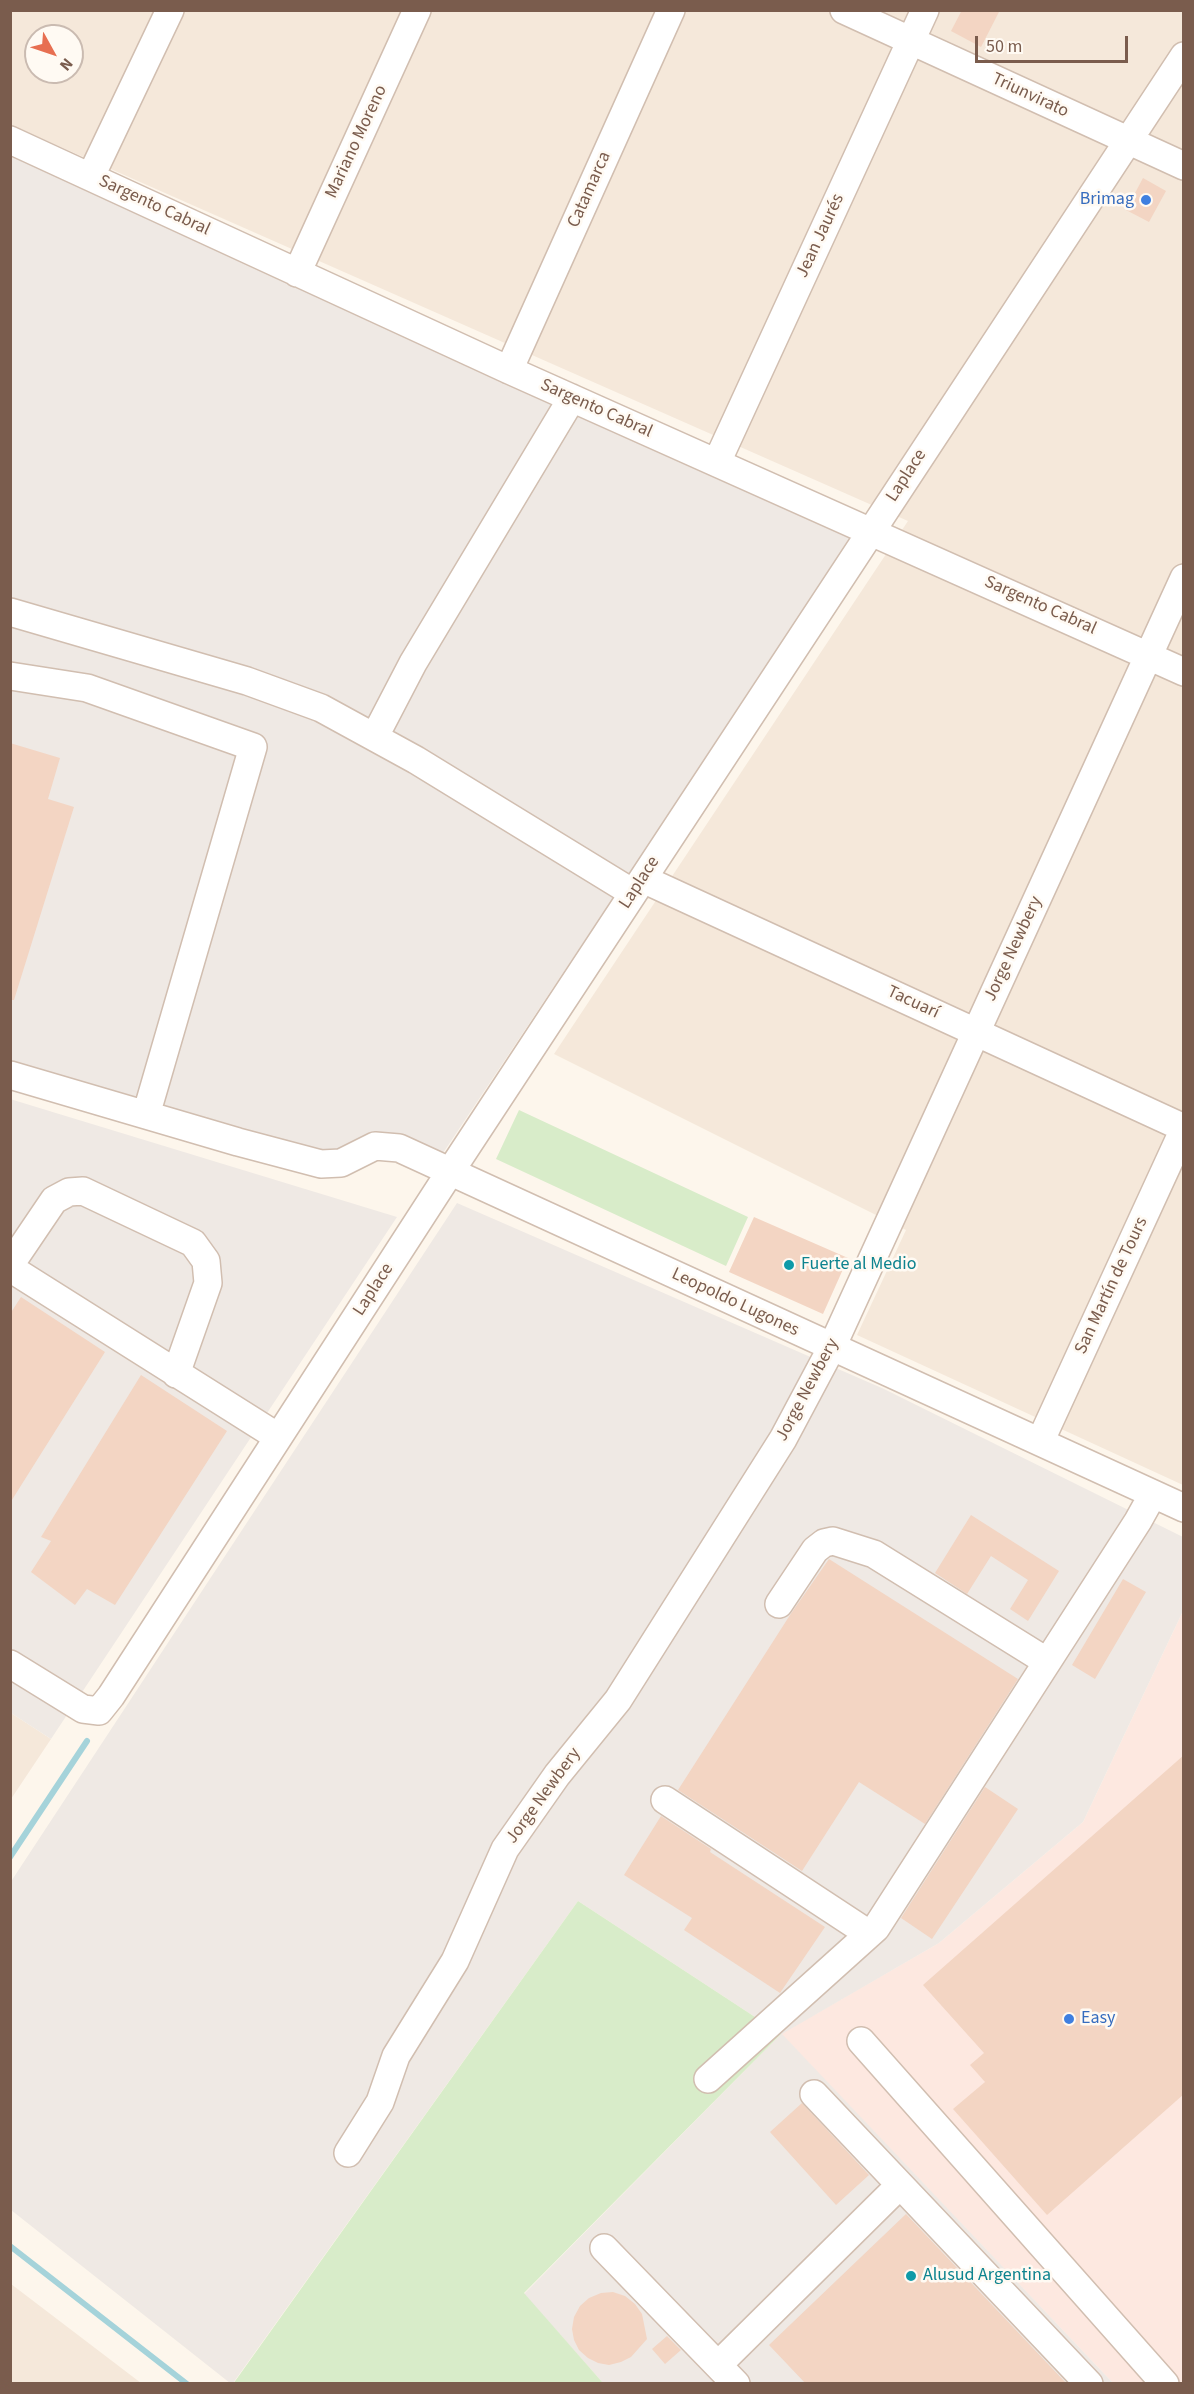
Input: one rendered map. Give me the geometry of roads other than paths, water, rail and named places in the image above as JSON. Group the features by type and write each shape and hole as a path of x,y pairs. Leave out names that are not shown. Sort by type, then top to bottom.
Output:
{"street":[{"path":"91,176 170,10"},
{"name":"Mariano Moreno","path":"297,273 417,10"},
{"name":"Catamarca","path":"508,370 671,10"},
{"name":"Triunvirato","path":"844,10 1184,166"},
{"name":"Jean Jaurés","path":"717,462 925,10"},
{"name":"Laplace","path":"10,1664 83,1709 99,1710 111,1696 450,1172 1184,56"},
{"name":"Sargento Cabral","path":"10,140 508,370 871,530 1184,672"},
{"path":"375,736 413,663 572,398"},
{"name":"Jorge Newbery","path":"348,2153 380,2102 396,2056 454,1960 505,1849 557,1775 618,1700 783,1439 832,1347 1184,578"},
{"name":"Tacuarí","path":"10,612 247,681 321,708 375,736 638,886 976,1032 1184,1128"},
{"path":"10,676 87,688 253,747 146,1114"},
{"name":"Leopoldo Lugones","path":"10,1075 321,1164 341,1163 375,1146 399,1148 1184,1508"},
{"name":"San Martín de Tours","path":"1040,1443 1184,1128"},
{"path":"176,1374 208,1282 206,1261 193,1243 83,1191 69,1192 54,1200 10,1266 176,1374 278,1437"},
{"path":"708,2079 876,1928 1138,1521 1153,1494"},
{"path":"778,1604 815,1550 824,1543 833,1541 874,1554 1046,1661"},
{"path":"665,1800 869,1934"},
{"path":"861,2041 1165,2384"},
{"path":"814,2094 1089,2384"},
{"path":"604,2248 727,2374 900,2185"}],"waterway":[{"path":"10,1857 87,1741"},
{"path":"10,2246 187,2384"}],"place":[{"name":"Brimag","path":"1146,200"},
{"name":"Fuerte al Medio","path":"789,1265"},
{"name":"Easy","path":"1069,2019"},
{"name":"Alusud Argentina","path":"911,2276"}]}
